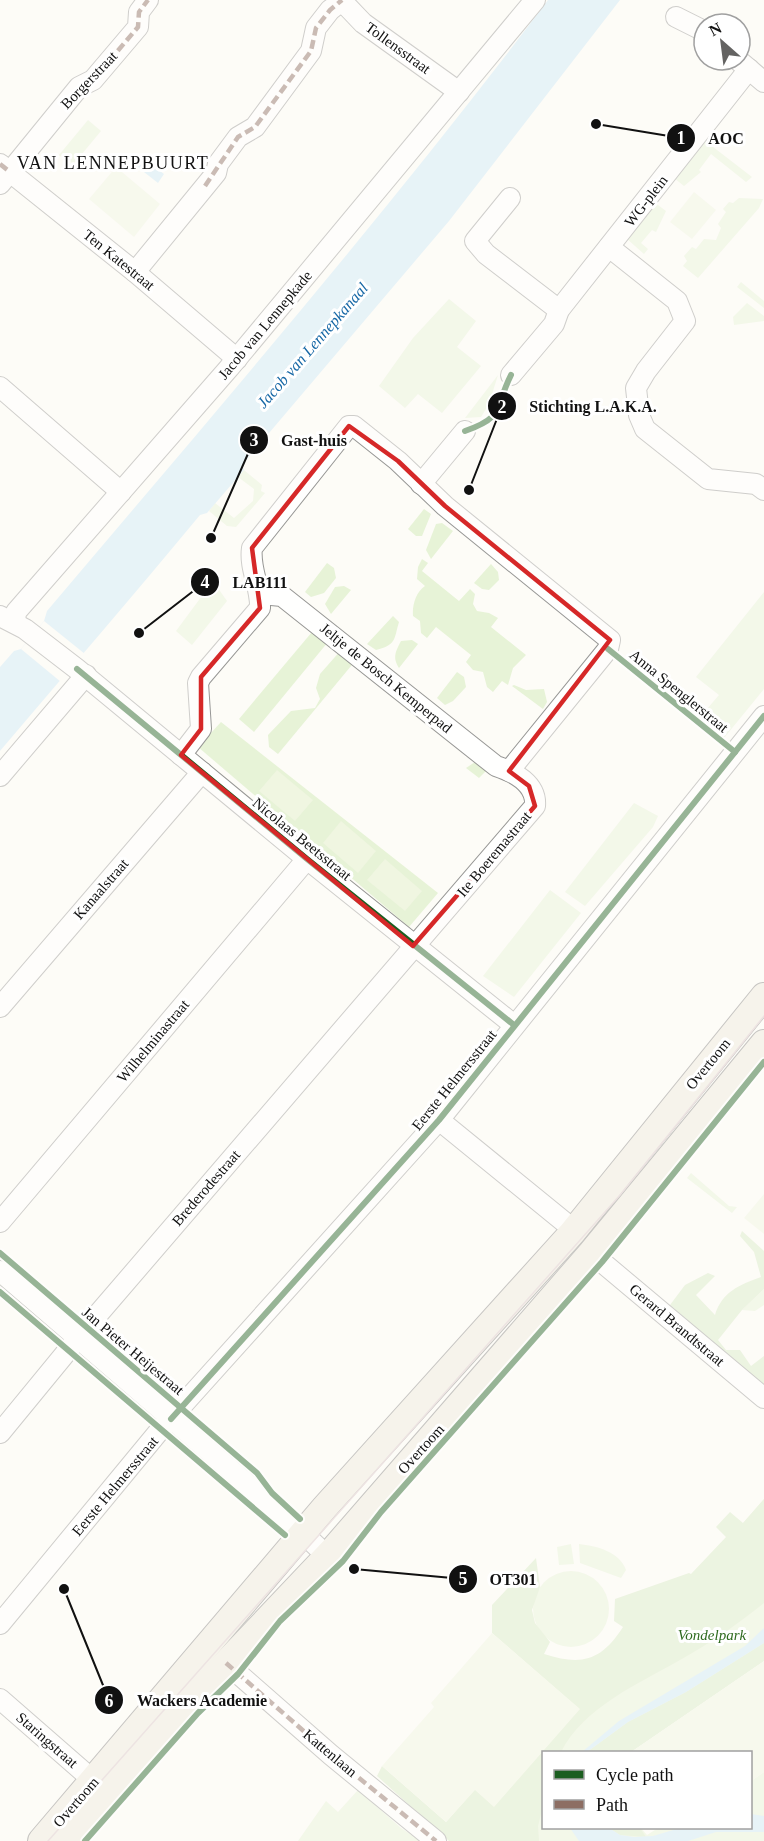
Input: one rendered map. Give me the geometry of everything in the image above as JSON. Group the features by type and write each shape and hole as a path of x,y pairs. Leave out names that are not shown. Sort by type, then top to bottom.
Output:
{"main road":[{"name":"Overtoom","path":"41,1841 304,1534 573,1233 764,996"},
{"name":"Overtoom","path":"67,1841 226,1663 327,1556 761,1054"}],"street":[{"name":"Borgerstraat","path":"3,173 79,87 93,80 138,27 139,12 148,0"},
{"name":"Tollensstraat","path":"342,0 363,23 459,92"},
{"path":"135,272 216,173 218,164 238,137 255,127 311,51 316,28 330,10 342,0"},
{"name":"Jacob van Lennepkade","path":"13,623 16,612 237,359 535,0"},
{"path":"676,17 692,25"},
{"name":"WG-plein","path":"511,375 554,324 559,310 749,72"},
{"name":"Ten Katestraat","path":"3,173 135,272 237,359"},
{"path":"510,198 475,241 486,254 559,310"},
{"path":"609,247 677,301 685,321 636,388 639,415 645,429 708,479 756,484 764,490"},
{"path":"0,387 121,492"},
{"name":"Anna Spenglerstraat","path":"261,594 256,585 252,548 349,426 354,426 610,640 608,649 509,771"},
{"path":"421,484 465,431"},
{"path":"180,755 201,729 198,682 260,608 261,594"},
{"name":"Jeltje de Bosch Kemperpad","path":"261,594 282,596 496,766 509,771"},
{"name":"Nicolaas Beetsstraat","path":"13,623 81,672 413,946 514,1025"},
{"path":"0,776 81,672"},
{"name":"Eerste Helmersstraat","path":"0,1624 171,1419 439,1120 764,716"},
{"name":"Ite Boeremastraat","path":"413,946 534,806 536,795 529,786 509,771"},
{"name":"Kanaalstraat","path":"0,1006 202,772"},
{"name":"Wilhelminastraat","path":"0,1222 307,859"},
{"name":"Brederodestraat","path":"0,1433 78,1338 413,946"},
{"path":"439,1120 568,1225 573,1233"},
{"name":"Gerard Brandtstraat","path":"591,1252 764,1398"},
{"name":"Jan Pieter Heijestraat","path":"0,1271 327,1556"},
{"name":"Kattenlaan","path":"226,1663 356,1776 436,1841"},
{"name":"Staringstraat","path":"0,1699 94,1781"}],"highlighted area":[{"path":"349,426 398,461 445,506 610,640 509,771 529,786 535,806 413,946 181,755 201,729 201,677 260,608 252,548"}],"green space":[{"path":"88,120 101,131 72,166 59,155"},
{"path":"704,140 752,177 746,182 711,154 699,170 701,172 684,186 674,178"},
{"path":"116,167 160,204 134,237 89,199"},
{"path":"694,192 716,210 692,239 670,222"},
{"path":"739,198 763,199 759,208 698,278 683,266 687,261 684,256 692,247 696,249 704,239 716,240 721,228 718,224 726,212 723,209 729,202 733,203"},
{"path":"654,202 666,211 656,232 652,230 641,243 648,249 644,254 626,238"},
{"path":"741,282 764,301 764,308 737,287"},
{"path":"449,299 476,321 457,347 481,366 442,413 418,394 405,408 379,386 413,338"},
{"path":"747,303 764,316 764,321 734,325 733,317"},
{"path":"498,375 489,404 481,417 465,418"},
{"path":"244,470 262,485 261,491 265,493 236,527 227,526 209,511 215,503 234,518 253,501 254,489 238,477"},
{"path":"424,509 431,514 422,536 416,536 408,529"},
{"path":"442,523 453,531 431,559 426,550 436,524"},
{"path":"422,559 428,563 422,571 459,601 470,589 475,594 473,604 477,611 489,613 498,618 491,627 526,655 513,668 508,685 502,681 493,692 487,687 483,672 473,670 466,662 471,655 436,627 427,638 421,633 420,621 413,616 413,612 417,595 425,586 417,579 418,567"},
{"path":"327,563 334,568 336,578 324,593 311,597 305,592"},
{"path":"491,564 498,572 499,580 489,590 482,589 474,583"},
{"path":"213,581 227,601 192,645 176,631"},
{"path":"344,586 351,590 331,614 325,604 335,587"},
{"path":"764,592 764,689 724,738 701,716 719,695 696,677"},
{"path":"393,616 399,622 394,640 388,646 376,650 367,644"},
{"path":"312,632 328,642 254,732 239,719"},
{"path":"412,640 418,644 399,668 395,657 401,641"},
{"path":"342,649 356,660 278,754 269,747 268,735 291,711 315,708 320,699 316,688 320,674"},
{"path":"457,672 464,677 466,687 453,701 445,705 437,698"},
{"path":"512,686 526,690 544,689 547,702 543,709"},
{"path":"221,722 438,893 409,927 198,747"},
{"path":"475,762 490,767 479,778 466,768"},
{"path":"277,770 313,800 295,821 259,791"},
{"path":"634,803 658,816 653,827 585,906 565,892"},
{"path":"341,821 376,851 358,873 323,843"},
{"path":"385,859 422,891 405,911 367,880"},
{"path":"550,890 581,913 514,997 483,976"},
{"path":"691,1173 729,1206 737,1207 732,1213 687,1178"},
{"path":"764,1194 764,1234 744,1218"},
{"path":"742,1231 764,1251 764,1289 742,1310 718,1340 726,1350 740,1350 751,1366 764,1356 764,1387 670,1305 685,1285 708,1273 715,1276 696,1295 715,1315 722,1300 732,1290 761,1277 754,1252 740,1236"},
{"path":"764,1289 764,1305 755,1311 742,1310"},
{"name":"Vondelpark","path":"764,1499 764,1661 632,1751 544,1751"},
{"path":"764,1499 764,1603 691,1654 613,1698 583,1722 562,1751 542,1751 579,1709 492,1633 492,1605 536,1558 540,1587 532,1610 535,1623 550,1642 544,1654 569,1660 590,1658 607,1647 623,1627 614,1621 615,1599 691,1574 726,1537 716,1527 730,1512 743,1523"},
{"path":"571,1544 574,1564 559,1565 557,1547"},
{"path":"579,1544 599,1548 618,1558 626,1570 621,1578 580,1563"},
{"path":"571,1571 586,1574 598,1582 606,1594 609,1609 606,1624 598,1636 586,1644 571,1647 556,1644 544,1636 536,1624 533,1609 536,1594 544,1582 556,1574"},
{"path":"492,1633 580,1709 494,1807 475,1790 446,1822 382,1766 434,1707 431,1703"},
{"path":"764,1643 764,1661 632,1751 588,1751 628,1722 686,1692"},
{"path":"764,1661 764,1772 752,1780 752,1751 632,1751"},
{"path":"542,1751 542,1810 538,1826 539,1841 449,1841 377,1776 382,1766 446,1822 475,1789 494,1806"},
{"name":"Vondelpark","path":"542,1754 542,1829 642,1829 647,1835 656,1829 752,1829 752,1780 764,1772 764,1841 502,1841 499,1803"},
{"path":"358,1790 401,1828 421,1841 298,1841 326,1801 338,1812"},
{"path":"611,1829 641,1829 646,1837 620,1835"}],"water":[{"name":"Jacob van Lennepkanaal","path":"548,0 620,0 449,221 242,465 244,470 207,513 200,515 0,751 0,667 14,651 21,649 44,621 47,611 364,233 488,79"},
{"path":"141,157 164,174 158,183 135,165"},
{"path":"764,1628 764,1643 686,1692 628,1722 588,1751 583,1751 619,1721 745,1646"},
{"path":"752,1814 764,1816 764,1832 716,1832 688,1841 579,1841 571,1829 611,1829 620,1835 653,1836 677,1829 752,1829"}],"pier":[{"path":"44,621 85,654 61,682 21,649"}],"tram line":[{"path":"48,1841 620,1195 764,1016"}],"marked path":[{"path":"79,87 93,80 138,27 139,12 148,0"},
{"path":"205,186 238,137 255,127 311,51 316,28 330,10 342,0"},
{"path":"0,164 10,172"},
{"path":"226,1663 331,1755 436,1841"}],"cycle path":[{"path":"465,431 493,416 511,375"},
{"path":"608,649 735,752"},
{"path":"77,669 307,859 514,1025"},
{"path":"171,1419 439,1120 764,716"},
{"path":"85,1841 198,1713 238,1674 280,1621 343,1561 381,1512 602,1262 764,1062"},
{"path":"0,1253 257,1473 272,1493 300,1519"},
{"path":"0,1292 285,1535"}],"place":[{"name":"AOC","path":"596,124"},
{"name":"Stichting L.A.K.A.","path":"469,490"},
{"name":"Gast-huis","path":"211,538"},
{"name":"LAB111","path":"139,633"},
{"name":"OT301","path":"354,1569"},
{"name":"Wackers Academie","path":"64,1589"}],"district":[{"name":"VAN LENNEPBUURT","path":"113,163"}]}
